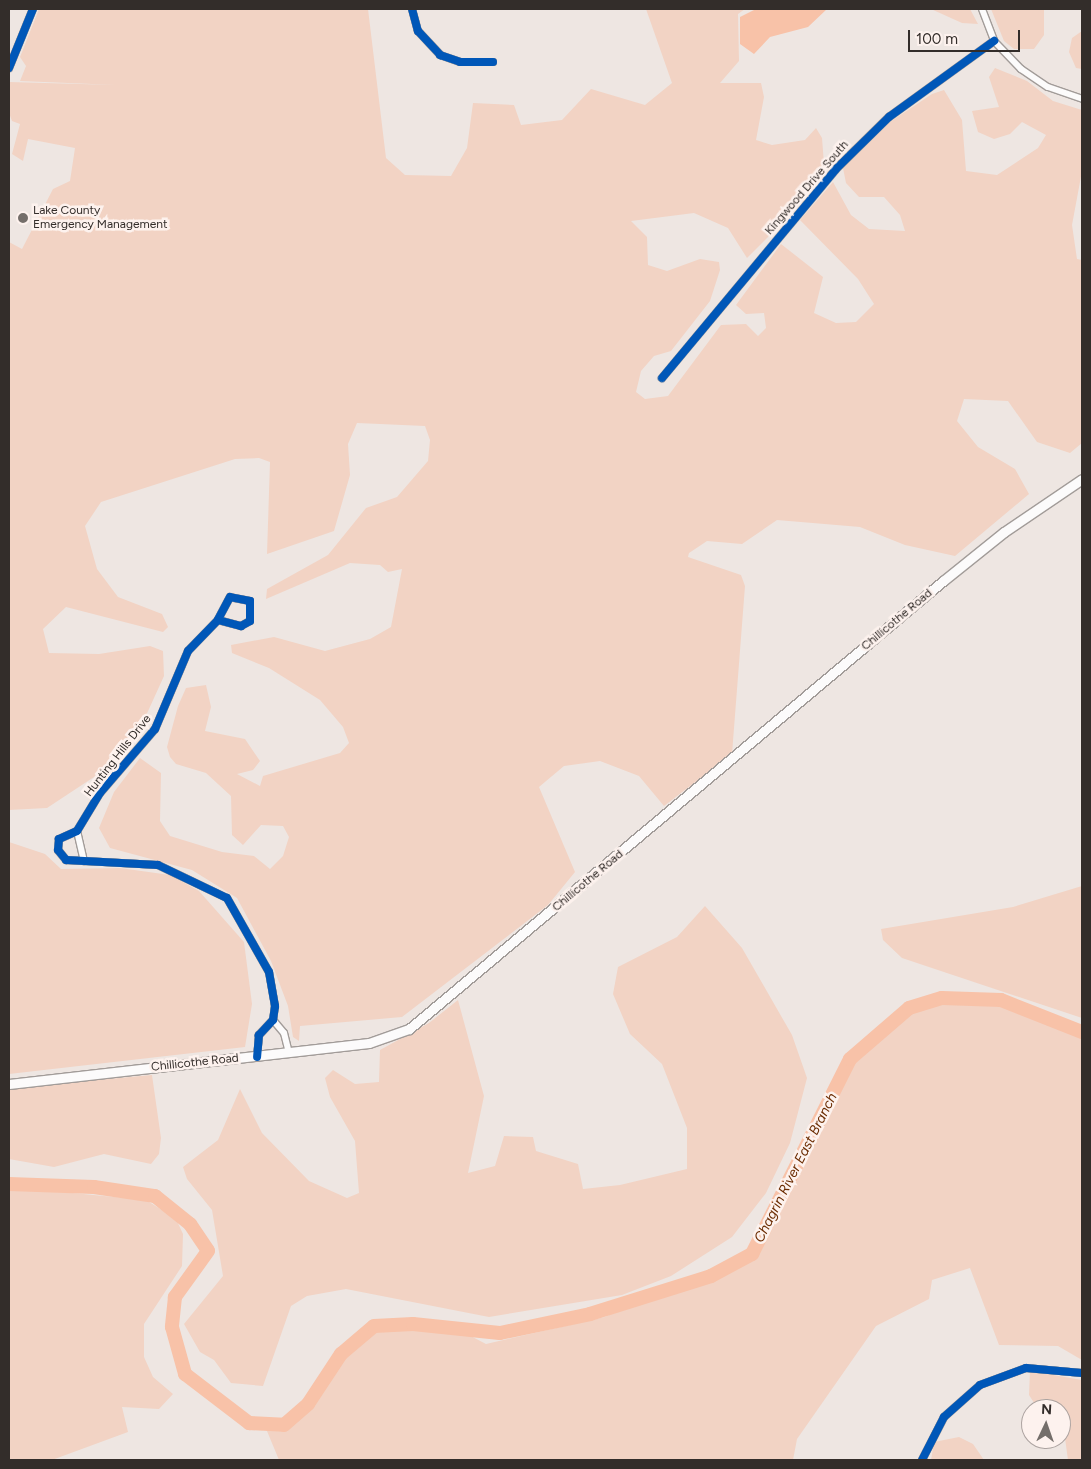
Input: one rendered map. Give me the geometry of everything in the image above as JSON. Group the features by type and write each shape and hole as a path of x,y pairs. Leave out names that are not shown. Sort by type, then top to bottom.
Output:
{"main road":[{"name":"Chillicothe Road","path":"9,1084 257,1057 391,1037 432,1013 943,581 1004,532 1082,480"}],"street":[{"path":"9,68 33,9"},
{"path":"412,9 418,31 440,55 460,62 493,62"},
{"path":"982,9 994,41 1021,68 1048,87 1082,99"},
{"name":"Kingwood Drive South","path":"662,378 835,170 889,117 994,41"},
{"name":"Hunting Hills Drive","path":"218,620 241,626 250,620 250,601 230,597 218,620 188,651 155,729 100,793 78,831 59,839 58,850 66,860 158,865 227,898 269,972 275,1006 272,1020"},
{"path":"78,831 84,861"},
{"path":"257,1057 259,1035 272,1020 284,1033 289,1053"},
{"path":"922,1460 944,1417 980,1385 1026,1368 1082,1373"}],"shaded area":[{"path":"39,9 368,9 386,158 405,175 451,176 467,148 473,103 514,105 521,125 562,120 591,89 645,105 672,83 646,9 745,9 738,14 739,61 720,83 761,83 764,97 756,140 772,145 805,140 816,128 822,138 824,164 774,231 747,258 728,228 694,213 631,221 647,237 648,265 667,271 700,259 719,262 720,270 710,301 671,351 654,356 641,371 636,392 645,399 668,396 721,325 746,324 758,336 766,328 764,313 746,314 736,305 781,244 823,277 814,313 836,323 856,322 874,304 858,279 800,220 833,182 851,215 869,229 905,231 900,215 884,197 859,197 846,183 843,168 890,122 932,94 944,90 962,120 966,171 997,175 1038,148 1046,135 1022,122 1010,134 994,139 978,132 972,111 999,107 989,77 995,68 1027,81 1053,101 1082,110 1082,171 1072,225 1077,259 1082,260 1082,443 1070,453 1037,442 1008,401 964,399 957,421 978,447 1015,469 1029,494 955,556 905,545 860,527 777,520 742,544 707,541 689,553 688,557 741,575 745,586 732,754 664,806 639,776 600,761 564,766 539,787 575,872 548,905 402,1017 300,1026 299,1041 293,1037 288,1006 271,961 237,898 192,870 110,848 99,828 114,792 140,758 161,773 160,821 170,836 222,852 254,856 270,869 283,856 289,837 283,826 261,825 243,845 232,835 231,796 206,773 176,764 170,757 167,747 178,706 186,688 206,685 211,707 205,731 245,739 260,761 253,770 237,774 260,786 263,776 340,753 349,743 343,727 320,700 269,668 232,653 231,645 274,637 325,651 370,639 391,627 402,569 388,572 380,565 350,563 266,599 267,589 328,555 366,508 397,497 428,461 430,440 425,426 357,423 348,444 350,475 334,531 267,554 270,462 259,458 235,459 101,502 85,526 97,569 118,597 162,614 168,627 163,632 66,607 43,629 49,653 99,654 150,646 163,651 164,676 139,731 94,777 47,808 9,810 9,242 22,249 53,189 70,181 75,148 28,139 23,161 12,154 20,124 12,121 9,113 9,82 116,85 20,81 26,66 20,57"},
{"path":"756,9 827,9 808,27 770,37 754,54 740,44 740,17"},
{"path":"931,9 970,9 978,24 962,23"},
{"path":"991,9 1044,9 1044,35 1034,49 1014,49 1004,41"},
{"path":"1082,31 1082,69 1076,68 1069,52 1072,38"},
{"path":"9,842 45,854 61,869 120,868 170,875 199,891 244,942 252,1004 245,1047 9,1074"},
{"path":"1082,886 1082,1018 902,958 883,940 881,929 1013,907"},
{"path":"705,906 742,948 792,1035 807,1078 790,1143 766,1193 732,1237 671,1276 622,1295 489,1317 346,1289 307,1296 291,1306 263,1386 231,1383 214,1360 200,1352 184,1324 223,1276 212,1210 187,1179 183,1167 218,1140 240,1089 262,1133 309,1181 347,1198 359,1193 355,1141 330,1097 325,1078 333,1070 355,1084 379,1082 380,1050 429,1023 458,1000 484,1096 468,1173 495,1166 504,1136 533,1137 536,1151 578,1164 583,1189 620,1185 687,1169 687,1128 662,1064 630,1034 613,994 618,967 677,937"},
{"path":"942,998 1001,1000 1082,1032 1082,1360 1058,1346 999,1345 970,1268 932,1280 929,1299 876,1326 797,1439 793,1460 279,1460 262,1419 284,1425 308,1404 341,1354 374,1326 413,1324 463,1332 486,1344 605,1317 655,1293 711,1276 752,1254 850,1059 909,1008"},
{"path":"152,1075 161,1138 159,1154 151,1164 104,1154 54,1167 9,1159 9,1088"},
{"path":"9,1187 146,1200 176,1219 183,1234 182,1266 144,1324 144,1357 153,1377 173,1394 159,1409 122,1407 128,1432 52,1460 9,1460"},
{"path":"1030,1371 1082,1380 1082,1460 1068,1460 1066,1449 1071,1449 1071,1399 1032,1399 1029,1395"},
{"path":"959,1437 973,1444 984,1460 931,1460 934,1442"}],"waterway":[{"name":"Chagrin River East Branch","path":"9,1184 94,1187 155,1196 190,1224 208,1251 175,1297 172,1327 185,1374 249,1423 284,1425 308,1404 341,1354 374,1326 413,1324 500,1333 590,1314 711,1276 752,1254 850,1059 909,1008 942,998 1001,1000 1082,1032"}],"cycle path":[{"path":"9,68 33,9"},
{"path":"412,9 418,31 440,55 460,62 493,62"},
{"path":"662,378 835,170 889,117 994,41"},
{"path":"218,620 241,626 250,621 250,601 230,597 218,620 188,651 155,729 100,793 77,831 59,839 58,850 66,860 158,865 227,898 269,972 275,1006 273,1020 259,1035 257,1057"},
{"path":"922,1460 944,1417 980,1385 1026,1368 1082,1373"}],"place":[{"name":"Lake County Emergency Management","path":"23,218"}]}
